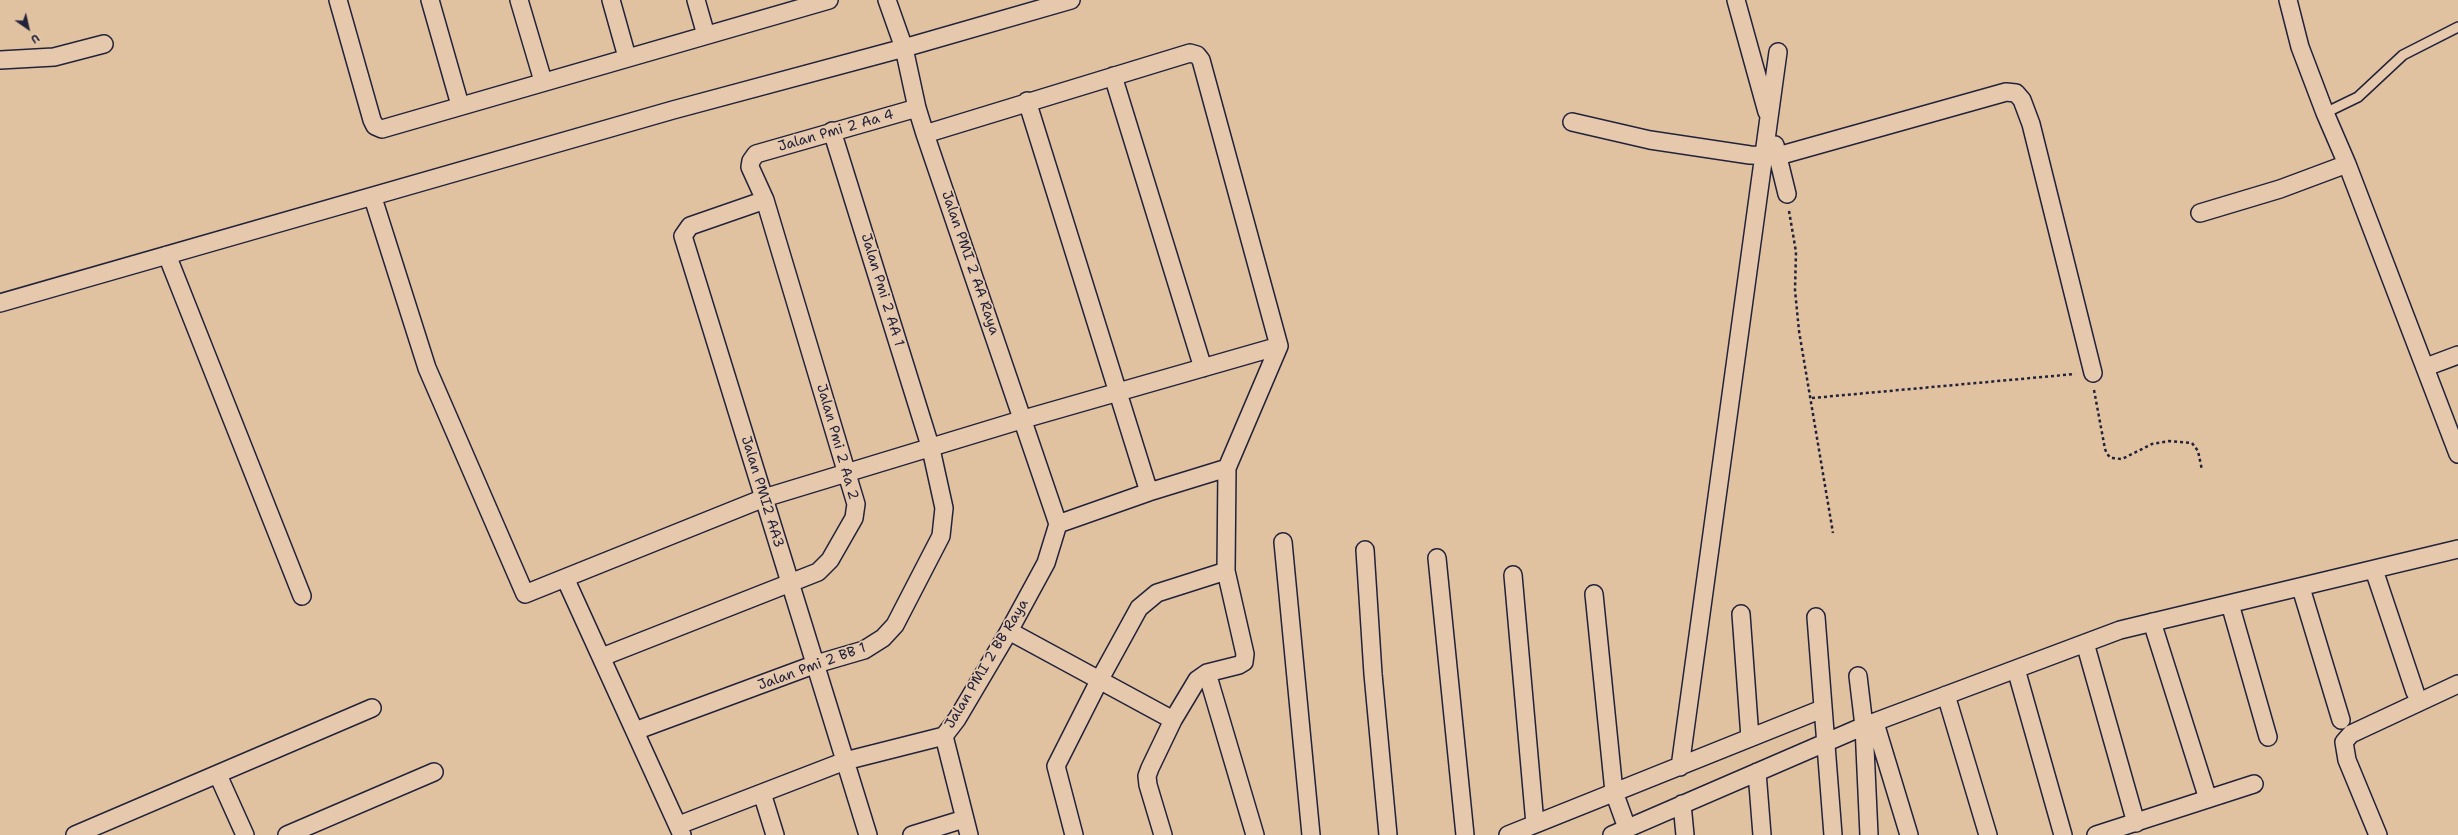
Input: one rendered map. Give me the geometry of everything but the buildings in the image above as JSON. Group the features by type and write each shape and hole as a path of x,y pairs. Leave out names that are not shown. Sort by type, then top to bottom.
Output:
{"street":[{"path":"338,0 372,120 375,126 382,129 460,105 706,35 786,6 830,0"},
{"path":"430,0 460,105"},
{"path":"519,0 543,81"},
{"path":"611,0 627,57"},
{"path":"696,0 706,35"},
{"name":"Jalan PMI 2 AA Raya","path":"887,0 904,48 917,108 925,134 1024,419"},
{"path":"0,303 373,198 673,110 904,48 1071,0"},
{"path":"1736,0 1756,65 1787,194"},
{"path":"2288,0 2300,46 2324,113 2347,164 2426,367 2458,454"},
{"path":"0,60 54,57 104,44"},
{"path":"1680,766 1778,52"},
{"path":"925,134 1027,101 1190,53 1197,55 1201,60 1279,346 1227,468 1226,571 1245,654 1244,662 1207,673 1197,680 1173,720 1147,776 1163,835"},
{"path":"1113,76 1202,368"},
{"path":"1572,122 1650,140 1750,156 1778,156 2006,92 2016,93 2022,100 2031,124 2092,373"},
{"path":"1027,101 1149,492"},
{"name":"Jalan Pmi 2 Aa 4","path":"756,154 832,131 917,108"},
{"name":"Jalan Pmi 2 AA 1","path":"832,131 932,448"},
{"name":"Jalan Pmi 2 Aa 2","path":"602,657 818,572 830,560 854,518 856,504 848,473 765,200 750,167 751,161 756,154"},
{"path":"2200,213 2280,189 2347,164"},
{"path":"373,198 427,368 525,594 764,498 1024,419 1279,346"},
{"name":"Jalan PMI2 AA3","path":"765,200 690,226 683,236 868,835"},
{"path":"167,255 302,596"},
{"path":"2426,367 2458,356"},
{"path":"1024,419 1058,524 1149,492 1227,468"},
{"name":"Jalan Pmi 2 BB 1","path":"635,731 816,664 864,650 883,638 896,625 941,536 944,508 932,448"},
{"name":"Jalan PMI 2 BB Raya","path":"681,830 762,793 845,761 944,736 957,719 1009,631 1046,563 1058,524"},
{"path":"1283,542 1311,835"},
{"path":"1594,594 1619,832 1869,724 2120,630 2301,588 2458,549"},
{"path":"1365,550 1373,674 1388,835"},
{"path":"1437,558 1465,835"},
{"path":"2374,570 2415,692"},
{"path":"1074,835 1056,766 1100,678 1139,608 1147,599 1157,593 1226,571"},
{"path":"1513,575 1535,824"},
{"path":"565,578 681,830"},
{"path":"2301,588 2342,720"},
{"path":"2230,604 2268,737"},
{"path":"1741,614 1750,738"},
{"path":"1816,616 1824,744 1833,835"},
{"path":"2152,622 2208,799"},
{"path":"1009,631 1100,678 1173,720"},
{"path":"2085,643 2136,823"},
{"path":"2016,669 2063,835"},
{"path":"1207,673 1254,835"},
{"path":"1858,676 1869,724 1910,835"},
{"path":"2378,835 2347,760 2344,742 2351,734 2458,684"},
{"path":"1946,695 1988,835"},
{"path":"75,835 372,708"},
{"path":"1508,835 1822,709"},
{"path":"1869,724 1869,835"},
{"path":"944,736 969,835"},
{"path":"287,835 434,772"},
{"path":"1757,772 1762,835"},
{"path":"218,775 245,835"},
{"path":"2107,834 2254,784"},
{"path":"762,793 776,835"},
{"path":"1682,804 1685,835"},
{"path":"912,835 964,819"}],"lane":[{"path":"2324,113 2358,97 2403,55 2458,27"}],"path":[{"path":"1787,194 1796,252 1795,290 1799,332 1812,398 1832,534"},
{"path":"1812,398 2092,373 2106,454 2111,458 2122,459 2152,444 2169,441 2192,443 2198,451 2202,470"}]}
